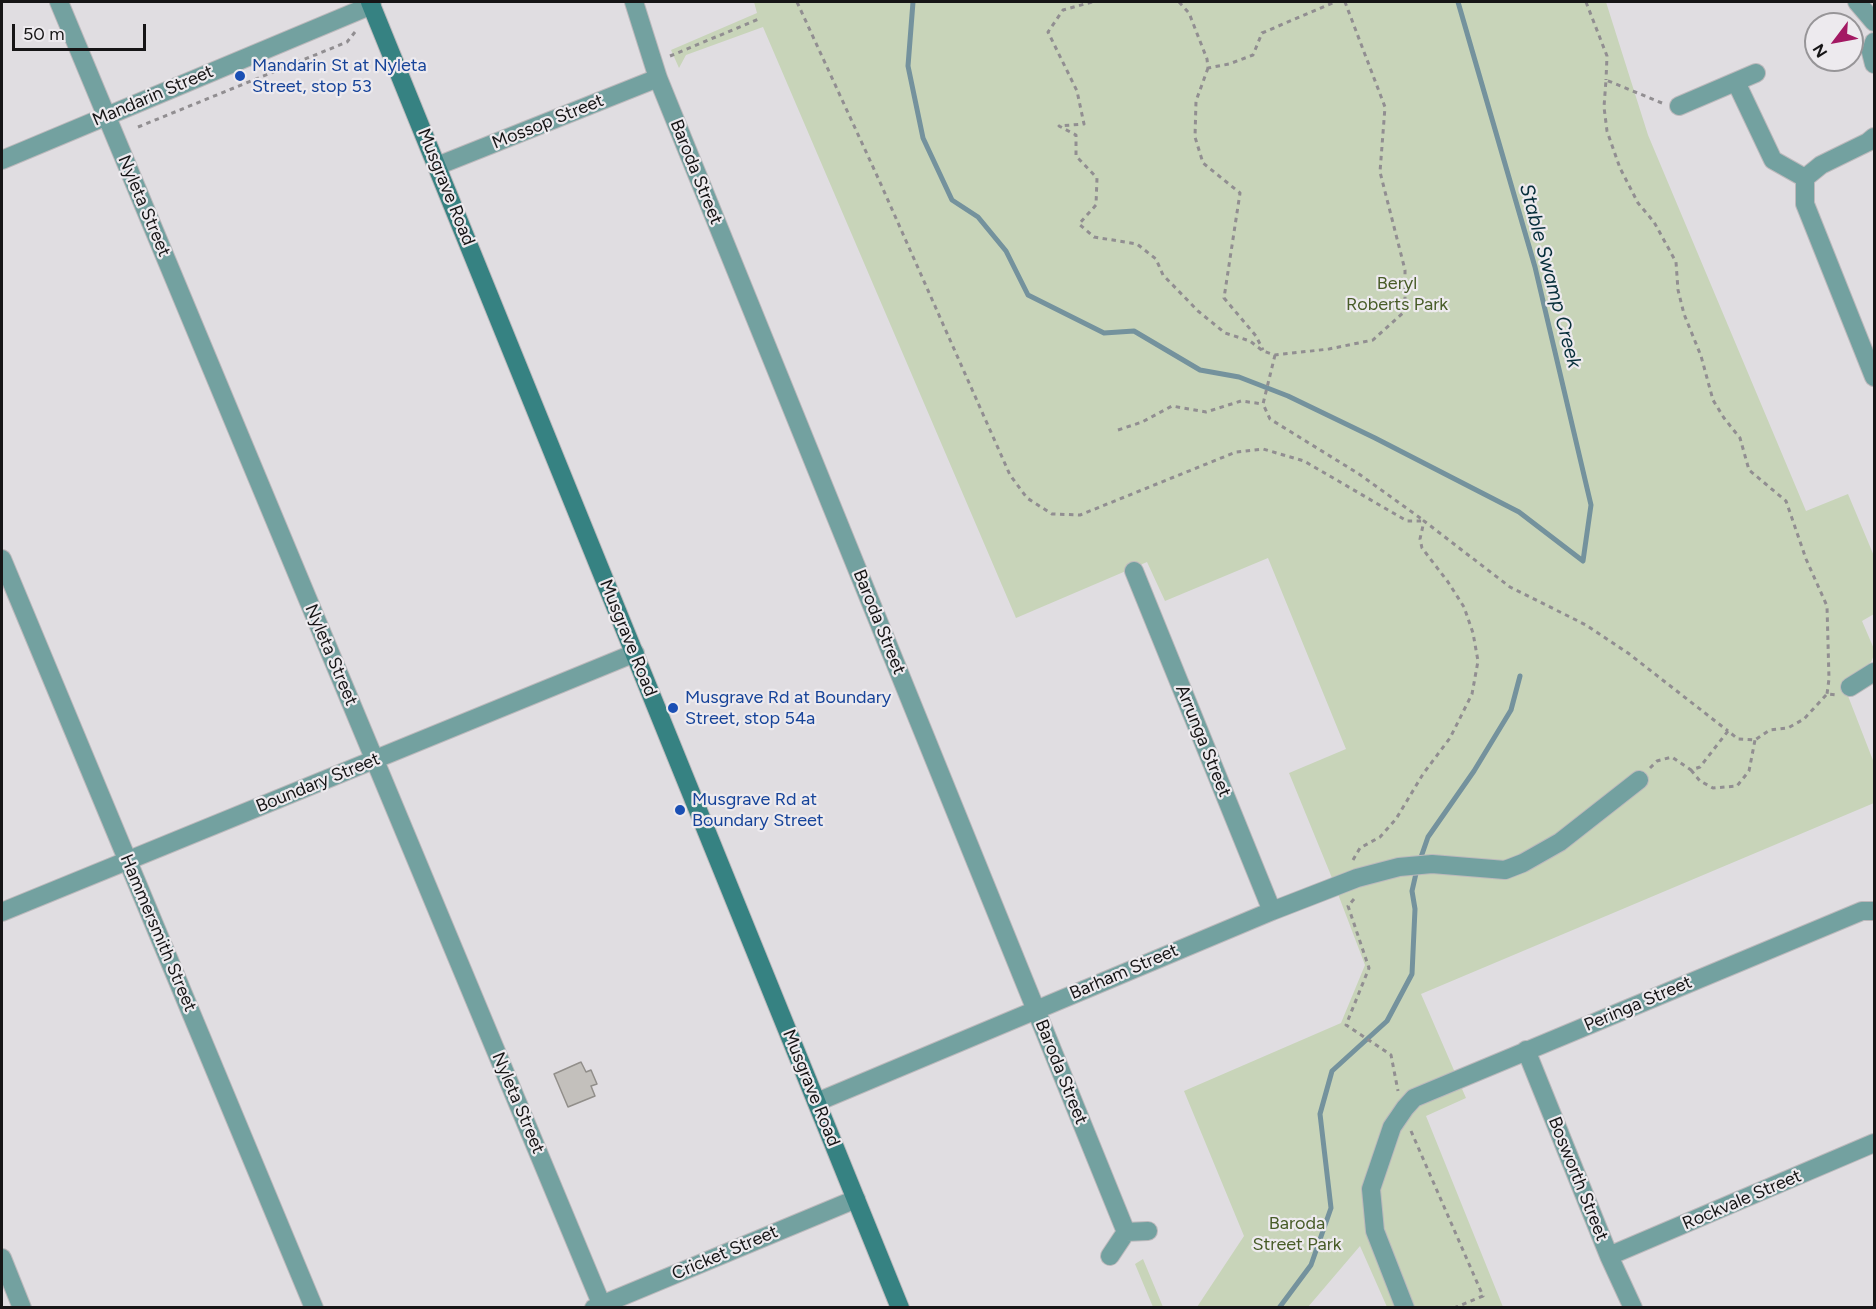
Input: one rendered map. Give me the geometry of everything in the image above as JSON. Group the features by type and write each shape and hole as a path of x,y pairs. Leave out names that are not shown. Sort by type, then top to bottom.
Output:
{"street":[{"name":"Nyleta Street","path":"59,2 600,1306"},
{"name":"Baroda Street","path":"634,2 655,71 1126,1232"},
{"path":"1857,2 1875,22"},
{"name":"Mandarin Street","path":"2,160 371,3"},
{"name":"Musgrave Road","path":"371,3 900,1308"},
{"path":"1875,42 1871,52 1875,64"},
{"name":"Mossop Street","path":"437,166 655,71"},
{"path":"1679,106 1756,73"},
{"path":"1736,82 1773,160 1805,178"},
{"path":"1805,178 1821,165 1868,142 1875,136"},
{"path":"1805,178 1805,204 1875,377"},
{"name":"Hammersmith Street","path":"2,559 314,1308"},
{"name":"Arrunga Street","path":"1134,571 1272,911"},
{"name":"Boundary Street","path":"2,912 635,653"},
{"path":"1850,687 1875,672"},
{"name":"Barham Street","path":"817,1102 1035,1009 1357,878 1398,867 1432,864 1505,870 1523,863 1560,842 1639,780"},
{"name":"Peringa Street","path":"1402,1105 1526,1050 1862,911 1875,910"},
{"name":"Bosworth Street","path":"1526,1050 1609,1256 1633,1308"},
{"path":"1402,1105 1371,1189 1375,1231 1405,1308"},
{"name":"Rockvale Street","path":"1609,1256 1875,1143"},
{"name":"Cricket Street","path":"600,1306 856,1199"},
{"path":"1110,1256 1126,1232 1148,1231"},
{"path":"2,1258 22,1308"}],"path":[{"path":"797,2 1010,475 1027,498 1052,514 1080,515 1236,452 1263,449 1304,461 1407,521 1424,521"},
{"path":"1092,2 1063,10 1048,32 1077,91 1084,124 1059,126 1076,135 1076,156 1096,178 1096,205 1079,224 1094,237 1137,244 1156,259 1163,275 1198,311 1225,333 1250,341 1263,351 1275,355 1373,340 1405,311 1405,270 1380,172 1384,107 1345,2"},
{"path":"1179,2 1189,13 1207,59 1208,68 1196,101 1195,137 1203,163 1240,194 1224,298 1256,336 1263,351"},
{"path":"1208,68 1229,64 1253,55 1262,33 1335,2"},
{"path":"1275,355 1263,404 1270,419 1359,474 1510,587 1586,625 1628,653 1738,739 1755,740 1770,730 1788,728 1804,719 1827,694 1827,606 1806,559 1786,501 1749,470 1740,438 1713,400 1701,356 1684,314 1678,290 1676,262 1654,222 1638,203 1624,177 1607,131 1604,107 1607,56 1586,2"},
{"path":"655,71 759,19"},
{"path":"138,127 347,42 356,30"},
{"path":"1606,80 1656,102 1679,106"},
{"path":"1118,430 1142,422 1172,406 1206,412 1241,401 1263,404"},
{"path":"1402,1105 1391,1055 1346,1025 1370,968 1348,906 1362,889 1352,863 1353,857 1360,848 1380,837 1396,819 1423,774 1450,738 1472,694 1478,661 1473,633 1464,607 1422,548 1420,539 1424,521"},
{"path":"1827,694 1840,695 1850,687"},
{"path":"1691,770 1700,767 1728,731"},
{"path":"1639,780 1657,761 1672,757 1691,770 1700,782 1713,788 1737,786 1749,771 1755,740"},
{"path":"1410,1128 1483,1296 1454,1308"}],"green space":[{"name":"Beryl Roberts Park","path":"754,2 1606,2 1648,135 1806,511 1848,494 1874,556 1874,614 1862,621 1874,649 1874,655 1871,662 1843,683 1874,763 1874,803 1421,994 1466,1098 1426,1116 1503,1307 1387,1307 1360,1246 1308,1307 1197,1307 1244,1236 1184,1091 1341,1023 1365,965 1289,773 1346,749 1268,558 1165,601 1147,562 1016,618 763,27 686,55 679,68 671,50 757,13"},
{"path":"1143,1259 1163,1307 1153,1307 1135,1264"}],"building":[{"path":"581,1062 586,1072 591,1070 597,1084 591,1086 595,1096 568,1107 554,1074"}],"waterway":[{"path":"913,2 908,66 923,138 952,200 978,217 1006,251 1028,295 1104,333 1134,331 1200,370 1239,377 1288,396 1519,512 1583,561 1591,505 1535,267 1458,2"},
{"name":"Stable Swamp Creek","path":"1420,860 1428,837 1474,771 1511,710 1520,676"},
{"name":"Stable Swamp Creek","path":"1279,1308 1311,1265 1331,1208 1320,1114 1332,1071 1387,1021 1412,974 1415,909 1412,891 1417,869"}],"place":[{"name":"Mandarin St at Nyleta Street, stop 53","path":"240,76"},
{"name":"Musgrave Rd at Boundary Street, stop 54a","path":"673,708"},
{"name":"Musgrave Rd at Boundary Street","path":"680,810"}],"park label":[{"name":"Baroda Street Park","path":"1297,1234"}]}
